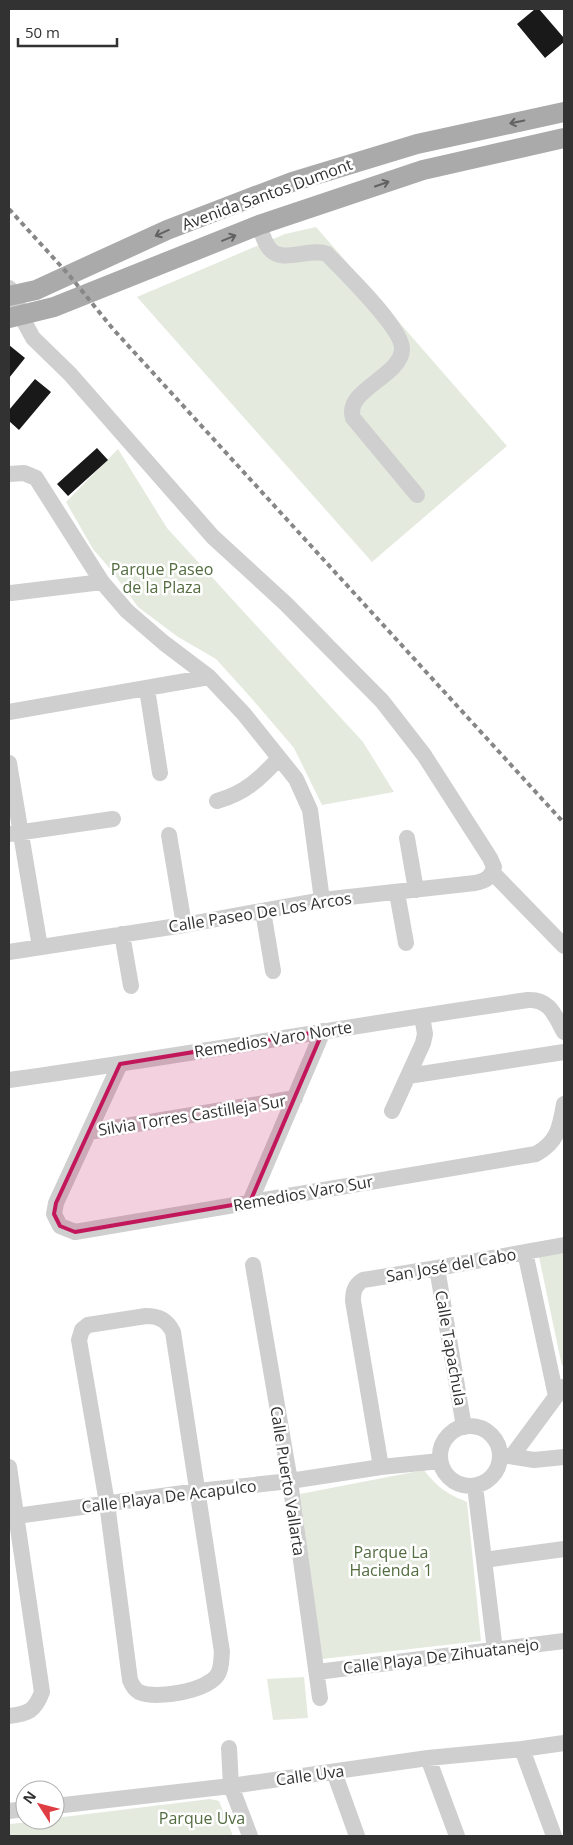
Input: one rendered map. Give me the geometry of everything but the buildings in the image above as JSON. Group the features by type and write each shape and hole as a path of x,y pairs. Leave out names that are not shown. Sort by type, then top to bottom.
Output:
{"main road":[{"name":"Avenida Santos Dumont","path":"11,293 36,290 167,230 292,182 417,144 564,112"},
{"name":"Avenida Santos Dumont","path":"15,317 54,307 259,225 423,170 564,138"}],"street":[{"path":"259,225 269,248 278,254 284,256 320,251 326,254 391,323 401,340 403,348 398,362 355,400 351,412 416,495"},
{"path":"11,293 15,317 33,338 70,374 213,538 286,604 382,701 424,755 491,865 564,946"},
{"path":"9,474 24,473 36,478 102,582 127,611 164,643 209,677 244,714 296,779 310,810 322,900"},
{"path":"11,593 102,582"},
{"path":"9,712 209,677"},
{"path":"147,689 160,773"},
{"path":"217,801 243,791 258,780 280,758"},
{"path":"9,763 15,833 40,947"},
{"path":"15,833 113,819"},
{"path":"169,835 184,925"},
{"path":"407,838 416,890"},
{"name":"Calle Paseo De Los Arcos","path":"9,952 184,925 322,900 475,883 484,881 491,865"},
{"path":"397,892 406,943"},
{"path":"263,911 273,971"},
{"path":"122,934 131,986"},
{"name":"Remedios Varo Norte","path":"9,1080 537,1000 552,1010 564,1032"},
{"path":"392,1112 423,1044 425,1034 422,1016"},
{"path":"250,1202 323,1031"},
{"path":"408,1076 564,1052"},
{"path":"89,1132 120,1064"},
{"name":"Silvia Torres Castilleja Sur","path":"89,1132 295,1098"},
{"name":"Remedios Varo Sur","path":"89,1132 56,1203 54,1214 60,1226 75,1232 536,1154 546,1149 554,1141 564,1104"},
{"name":"San José del Cabo","path":"381,1467 353,1301 356,1285 363,1280 564,1245"},
{"path":"526,1252 560,1391 506,1456 494,1476 485,1483 475,1486 459,1485 447,1476 440,1461 442,1446 450,1433 464,1427 477,1427 489,1432 506,1456 534,1460 564,1457"},
{"name":"Calle Puerto Vallarta","path":"253,1265 290,1481 320,1698"},
{"name":"Calle Tapachula","path":"437,1268 464,1427"},
{"path":"154,1316 167,1323 173,1332 198,1491 222,1652 221,1668 218,1676 209,1684 192,1691 150,1695 140,1692 134,1687 127,1667 107,1503 80,1348 80,1335 88,1325 154,1316"},
{"name":"Calle Playa De Acapulco","path":"13,1516 198,1491 290,1481 381,1467 440,1461"},
{"path":"9,1467 13,1516 42,1683 42,1692 33,1709 25,1714 9,1716"},
{"path":"475,1486 495,1650"},
{"path":"484,1560 564,1549"},
{"name":"Calle Playa De Zihuatanejo","path":"317,1672 564,1641"},
{"name":"Calle Uva","path":"65,1805 231,1786 428,1758 564,1743"},
{"path":"229,1748 231,1786 250,1836"},
{"path":"522,1749 554,1836"},
{"path":"428,1758 457,1836"},
{"path":"334,1772 357,1836"}],"highlighted area":[{"path":"323,1031 250,1202 75,1232 60,1226 54,1214 56,1203 120,1064"}],"green space":[{"path":"316,227 507,446 372,562 137,297 285,234"},
{"name":"Parque Paseo de la Plaza","path":"118,449 167,528 363,742 394,792 322,805 294,748 216,659 178,637 138,607 93,549 66,502"},
{"path":"564,1252 564,1363 562,1366 539,1257"},
{"name":"Parque La Hacienda 1","path":"424,1470 443,1489 467,1502 481,1641 322,1659 300,1494"},
{"path":"304,1677 308,1718 273,1720 267,1679"},
{"name":"Parque Uva","path":"210,1799 219,1801 233,1836 9,1836 9,1824 15,1823 15,1830 65,1830 65,1817"}],"railway":[{"path":"9,209 69,275 113,329 564,823"}]}
